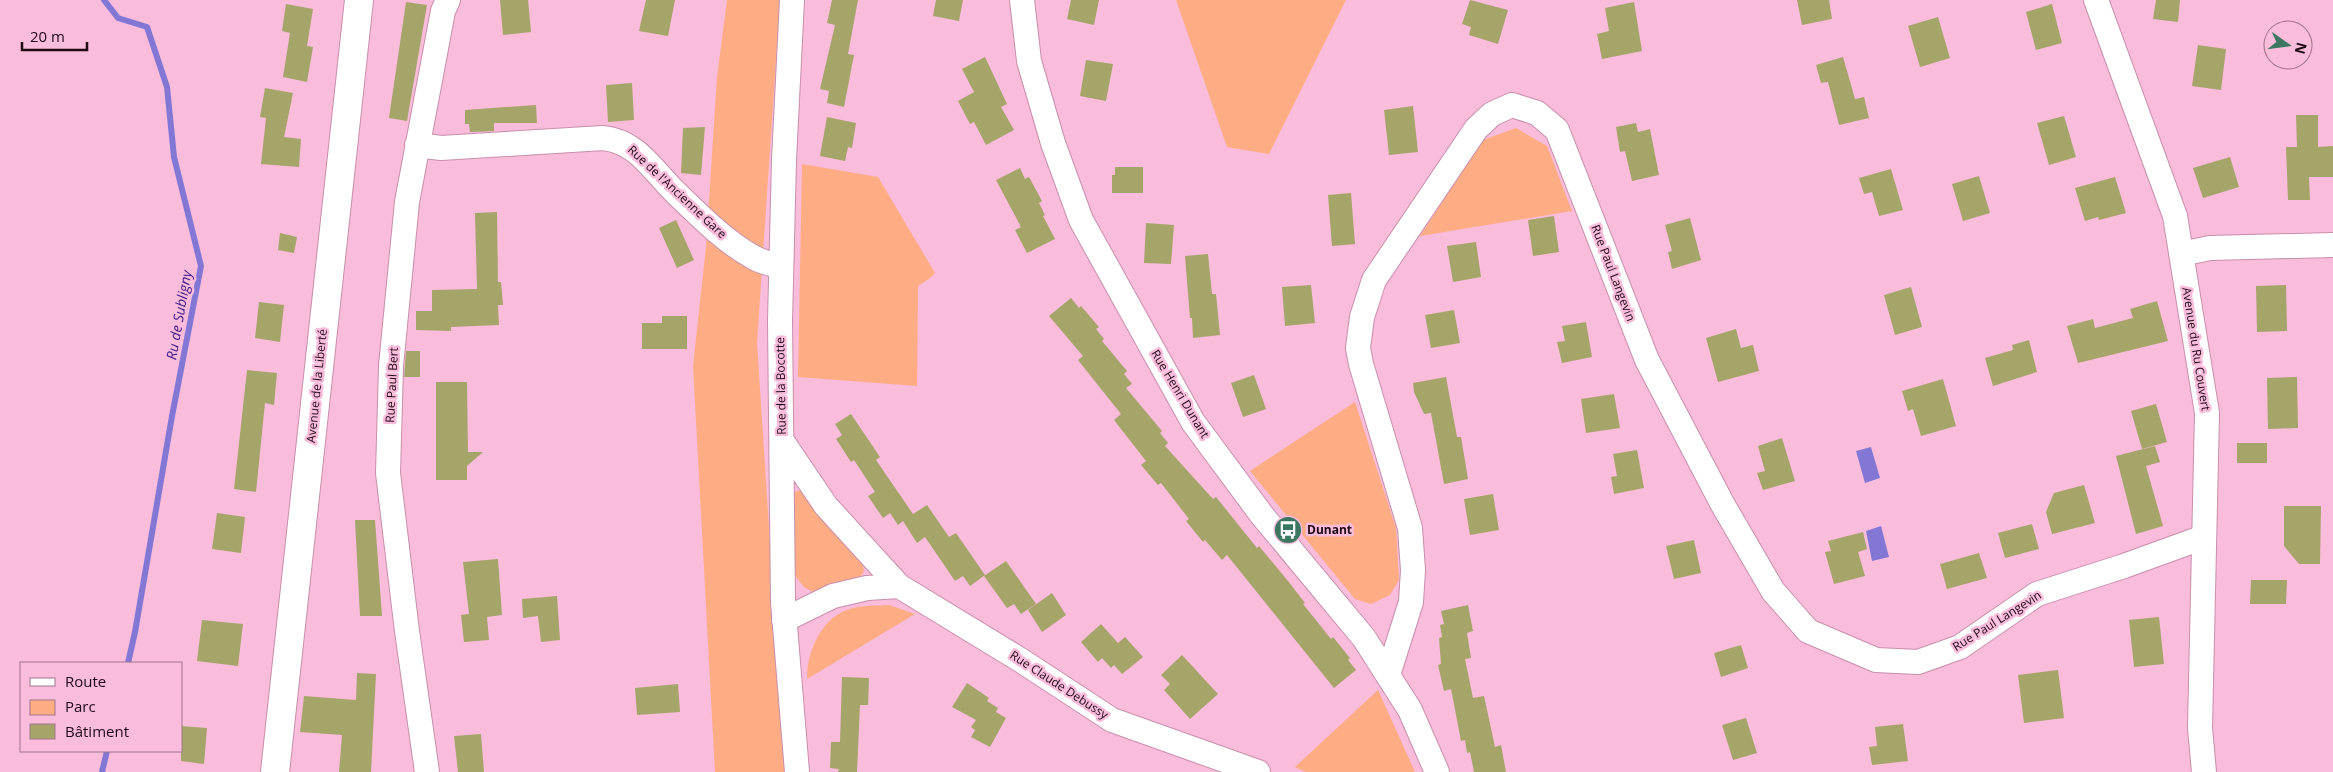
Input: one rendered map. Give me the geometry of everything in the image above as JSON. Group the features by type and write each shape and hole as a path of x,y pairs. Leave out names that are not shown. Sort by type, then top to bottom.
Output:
{"main road":[{"name":"Avenue de la Liberté","path":"275,772 359,0"}],"street":[{"name":"Rue de la Bocotte","path":"792,0 784,160 780,321 784,620 797,772"},
{"name":"Rue Henri Dunant","path":"1022,0 1029,61 1053,143 1081,220 1193,422 1261,514 1364,638 1410,710 1437,772"},
{"name":"Avenue du Ru Couvert","path":"2096,0 2174,216 2207,413 2200,728 2204,772"},
{"name":"Rue Paul Bert","path":"427,772 407,631 388,473 391,366 407,202 444,4"},
{"name":"Rue Paul Langevin","path":"1388,675 1411,602 1412,554 1410,528 1360,364 1358,348 1362,317 1374,280 1476,129 1492,114 1512,105 1537,113 1557,130 1646,360 1723,505 1773,591 1808,631 1876,660 1918,662 1960,647 2037,594 2124,566 2204,537"},
{"name":"Rue de l'Ancienne Gare","path":"417,145 441,148 603,138 617,139 633,148 674,191 721,234 753,258 781,267"},
{"path":"2181,254 2210,248 2333,246"},
{"name":"Rue Claude Debussy","path":"782,441 826,506 899,586 998,646 1112,720 1258,772"},
{"path":"784,620 833,596 867,588 899,586"}],"green space":[{"path":"727,0 780,0 757,343 785,772 715,772 693,366 706,247 717,77"},
{"path":"1176,0 1346,0 1269,154 1227,147"},
{"path":"1516,128 1547,146 1572,211 1420,236 1483,140"},
{"path":"802,164 878,177 935,273 918,286 917,386 798,377"},
{"path":"1355,402 1396,528 1399,580 1390,595 1371,604 1355,599 1250,471"},
{"path":"807,491 848,549 862,562 864,571 860,577 823,592 813,592 804,587 793,573 791,499 795,492"},
{"path":"889,605 915,614 807,679 813,646 825,626 833,618 853,608"},
{"path":"1378,690 1415,772 1306,772 1295,767"}],"shaded area":[{"path":"1871,447 1880,478 1865,483 1856,451"},
{"path":"1881,526 1889,557 1872,561 1866,531"}],"building":[{"path":"500,0 528,0 531,32 503,35"},
{"path":"646,0 675,0 668,36 639,31"},
{"path":"832,0 858,0 848,54 854,55 844,107 827,103 829,91 820,89 835,25 827,23"},
{"path":"936,0 963,0 959,21 933,16"},
{"path":"1071,0 1099,0 1094,25 1067,19"},
{"path":"1470,0 1508,10 1498,44 1469,35 1471,27 1462,24"},
{"path":"1797,0 1829,0 1832,19 1802,25"},
{"path":"2156,0 2180,0 2178,22 2153,19"},
{"path":"406,2 427,5 407,121 389,118"},
{"path":"1634,2 1642,51 1602,59 1597,34 1609,31 1605,8"},
{"path":"286,4 313,9 307,46 313,47 307,82 283,77 290,33 282,31"},
{"path":"2052,4 2062,43 2036,50 2026,12"},
{"path":"1938,17 1950,58 1920,67 1908,26"},
{"path":"2198,45 2226,49 2221,90 2192,86"},
{"path":"985,57 1007,104 1001,107 1014,130 986,145 974,122 970,124 958,101 974,92 962,69"},
{"path":"1843,57 1855,99 1864,97 1869,118 1839,125 1828,82 1821,83 1816,65"},
{"path":"1086,60 1113,64 1106,101 1080,96"},
{"path":"632,83 634,120 608,122 606,85"},
{"path":"265,88 293,93 284,137 301,139 299,167 261,164 266,118 260,117"},
{"path":"536,105 537,123 494,123 494,131 470,132 469,124 465,124 465,110"},
{"path":"1413,106 1418,152 1389,155 1384,110"},
{"path":"2296,115 2318,115 2318,147 2333,146 2333,177 2309,177 2310,200 2288,200 2286,147 2297,147"},
{"path":"2064,116 2076,157 2049,165 2037,123"},
{"path":"827,117 856,123 852,148 848,147 845,161 820,156"},
{"path":"1636,123 1638,132 1650,129 1659,175 1632,181 1625,151 1620,152 1616,127"},
{"path":"705,127 701,175 681,173 683,128"},
{"path":"2230,157 2239,187 2203,198 2193,168"},
{"path":"1115,167 1143,167 1143,193 1112,193 1112,175 1115,175"},
{"path":"1020,168 1025,179 1029,177 1042,201 1039,203 1045,215 1043,216 1055,239 1027,253 1015,230 1021,227 996,180"},
{"path":"1891,169 1903,210 1879,216 1872,192 1864,194 1859,178"},
{"path":"1979,176 1990,213 1963,221 1952,184"},
{"path":"2115,177 2126,213 2099,220 2098,217 2085,221 2075,188"},
{"path":"1351,193 1355,244 1332,246 1328,195"},
{"path":"497,212 498,282 501,282 503,305 498,305 499,325 451,327 451,331 416,330 416,311 432,311 432,290 477,289 475,213"},
{"path":"1554,216 1559,252 1533,256 1528,220"},
{"path":"1690,218 1701,260 1672,269 1668,252 1672,251 1665,225"},
{"path":"676,220 694,260 677,268 659,228"},
{"path":"1146,223 1174,225 1171,264 1144,263"},
{"path":"280,233 297,237 294,253 278,250"},
{"path":"1476,242 1481,277 1453,282 1447,246"},
{"path":"1208,254 1212,294 1216,294 1220,335 1193,338 1185,256"},
{"path":"1311,285 1315,323 1285,326 1282,287"},
{"path":"2286,285 2287,331 2257,332 2256,286"},
{"path":"1911,287 1922,327 1895,335 1884,295"},
{"path":"1071,298 1079,308 1081,306 1099,327 1096,329 1104,339 1102,341 1127,371 1124,374 1132,384 1126,388 1162,431 1160,433 1168,443 1165,446 1213,499 1216,497 1257,548 1259,546 1288,581 1305,603 1303,604 1331,639 1333,637 1350,658 1348,660 1356,670 1334,688 1227,555 1222,560 1205,540 1203,542 1186,521 1189,519 1161,483 1158,485 1141,465 1146,461 1114,420 1121,414 1078,360 1083,356 1049,316"},
{"path":"2157,301 2168,341 2078,363 2067,326 2093,319 2095,328 2133,318 2130,309"},
{"path":"259,302 284,305 280,342 255,338"},
{"path":"1454,310 1460,343 1431,348 1425,315"},
{"path":"662,316 687,316 687,349 642,349 642,323 662,323"},
{"path":"1586,322 1592,357 1562,363 1557,342 1565,341 1562,326"},
{"path":"1736,329 1741,348 1753,345 1759,371 1718,382 1706,338"},
{"path":"2029,340 2037,372 1993,386 1985,358 2013,350 2012,345"},
{"path":"406,351 420,351 420,377 404,377"},
{"path":"247,370 277,373 274,405 265,403 256,492 234,489"},
{"path":"1254,375 1266,409 1243,417 1231,383"},
{"path":"1446,377 1457,437 1461,437 1468,479 1444,484 1431,413 1424,414 1414,392 1413,383"},
{"path":"2297,377 2298,428 2268,429 2267,378"},
{"path":"1943,379 1956,426 1921,436 1913,409 1908,411 1902,391"},
{"path":"436,382 467,382 468,452 483,452 467,466 467,480 436,480"},
{"path":"1614,394 1620,428 1586,433 1581,399"},
{"path":"2156,404 2167,442 2142,449 2131,411"},
{"path":"851,414 880,457 876,460 913,514 927,505 949,537 956,533 985,575 970,586 963,576 955,581 925,537 917,543 903,521 898,525 890,513 883,518 868,496 875,492 854,460 851,462 836,439 842,435 835,424"},
{"path":"1782,438 1795,481 1763,490 1757,473 1765,471 1758,446"},
{"path":"2237,443 2267,443 2267,463 2237,463"},
{"path":"2155,446 2160,462 2146,466 2163,526 2136,534 2116,456"},
{"path":"1637,450 1644,488 1614,494 1611,477 1617,476 1613,454"},
{"path":"2084,485 2095,523 2052,534 2046,512 2054,493"},
{"path":"1493,494 1499,530 1470,535 1464,499"},
{"path":"2284,506 2321,506 2320,564 2299,564 2284,546"},
{"path":"217,513 245,517 241,553 212,549"},
{"path":"355,520 375,520 382,616 360,616"},
{"path":"2032,524 2039,549 2005,558 1998,533"},
{"path":"1863,532 1867,549 1858,552 1865,576 1834,584 1825,552 1831,551 1828,541"},
{"path":"1694,540 1701,573 1674,579 1666,546"},
{"path":"1979,553 1987,578 1947,589 1940,564"},
{"path":"498,559 502,615 487,617 489,640 464,642 461,615 469,614 463,562"},
{"path":"1006,561 1036,604 1021,614 1014,604 1007,608 984,576"},
{"path":"2251,580 2287,580 2286,604 2250,604"},
{"path":"1052,593 1066,615 1042,632 1028,610"},
{"path":"557,596 560,640 541,642 538,616 523,618 522,599"},
{"path":"1468,605 1473,631 1467,633 1471,658 1465,659 1473,698 1484,696 1495,747 1501,745 1506,772 1474,772 1470,752 1467,753 1465,740 1461,741 1451,689 1444,691 1438,665 1441,664 1439,638 1442,637 1440,625 1444,624 1441,611"},
{"path":"2159,617 2164,664 2134,667 2129,620"},
{"path":"202,620 243,624 238,666 197,661"},
{"path":"1101,624 1118,643 1125,637 1143,657 1122,674 1114,665 1111,668 1102,658 1098,662 1081,642"},
{"path":"1741,645 1748,668 1721,677 1714,653"},
{"path":"1182,655 1218,694 1190,719 1164,690 1170,684 1161,675"},
{"path":"2058,670 2064,718 2024,723 2018,675"},
{"path":"357,673 376,674 371,772 339,772 342,735 300,732 304,696 356,700"},
{"path":"842,677 869,678 868,705 860,705 857,772 838,772 839,769 830,768 831,742 840,742"},
{"path":"967,683 989,698 987,701 998,708 996,712 1006,718 990,747 971,737 975,730 971,727 976,720 952,707"},
{"path":"678,684 680,712 637,715 635,688"},
{"path":"1746,718 1757,753 1733,760 1722,725"},
{"path":"1903,724 1908,761 1872,765 1869,747 1877,746 1875,727"},
{"path":"182,726 207,728 204,764 181,761"},
{"path":"481,734 484,772 458,772 454,736"}],"waterway":[{"name":"Ru de Subligny","path":"104,0 118,18 147,27 167,87 174,157 201,266 128,662"},
{"name":"Ru de Subligny","path":"102,772 107,752"}],"place":[{"name":"Dunant","path":"1288,530"}]}
